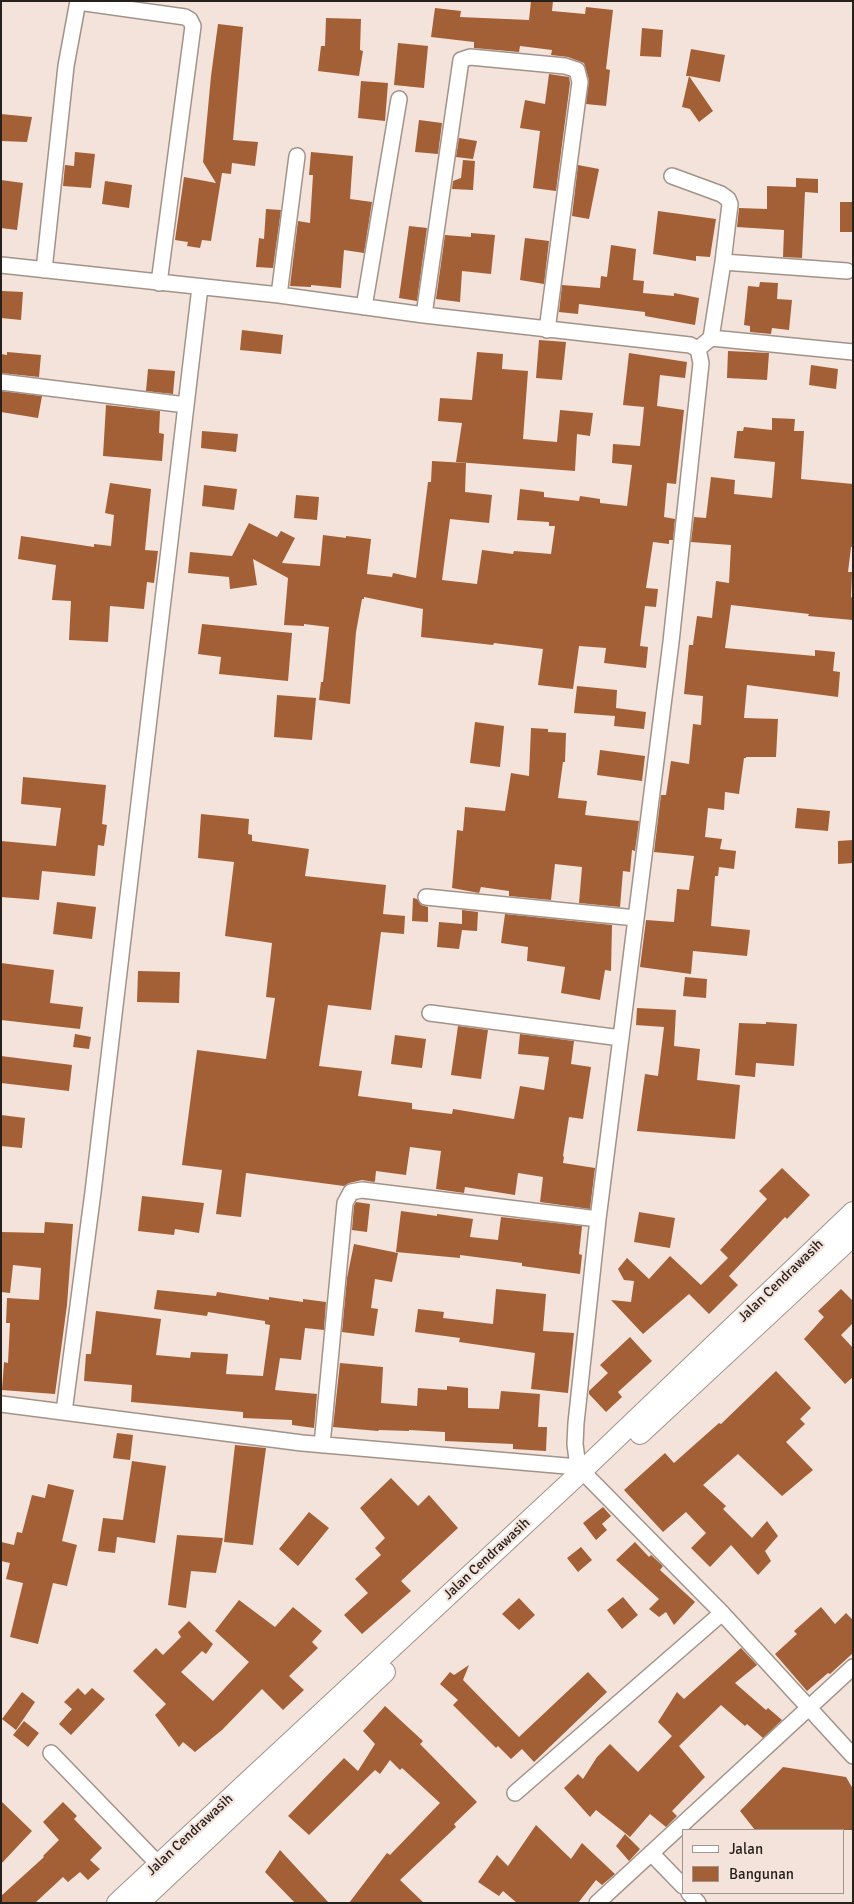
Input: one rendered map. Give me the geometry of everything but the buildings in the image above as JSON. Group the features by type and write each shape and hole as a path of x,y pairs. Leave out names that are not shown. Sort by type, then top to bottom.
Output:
{"main road":[{"name":"Jalan Cendrawasih","path":"117,1903 163,1869 583,1473 853,1212"},
{"name":"Jalan Cendrawasih","path":"583,1473 853,1236"},
{"name":"Jalan Cendrawasih","path":"139,1903 163,1869"}],"street":[{"path":"44,270 65,72 78,2 185,18 190,20 193,26 159,283"},
{"path":"424,315 461,60 470,56 572,67 577,70 580,82 547,330"},
{"path":"364,307 399,99"},
{"path":"279,295 297,156"},
{"path":"672,176 720,194 728,199 730,209 710,338 698,349"},
{"path":"723,262 847,271"},
{"path":"1,266 279,295 547,330 690,345 698,349"},
{"path":"64,1412 138,826 200,287"},
{"path":"710,338 853,352"},
{"path":"698,349 701,363 698,392 664,696 598,1219 576,1423 576,1444 583,1473 722,1613 853,1756"},
{"path":"1,382 186,404"},
{"path":"426,897 636,918"},
{"path":"430,1013 621,1038"},
{"path":"322,1445 346,1203 351,1192 362,1190 598,1219"},
{"path":"1,1404 322,1445 583,1473"},
{"path":"515,1793 722,1613"},
{"path":"597,1903 853,1668"},
{"path":"51,1753 163,1869"},
{"path":"651,1853 682,1885"}]}
